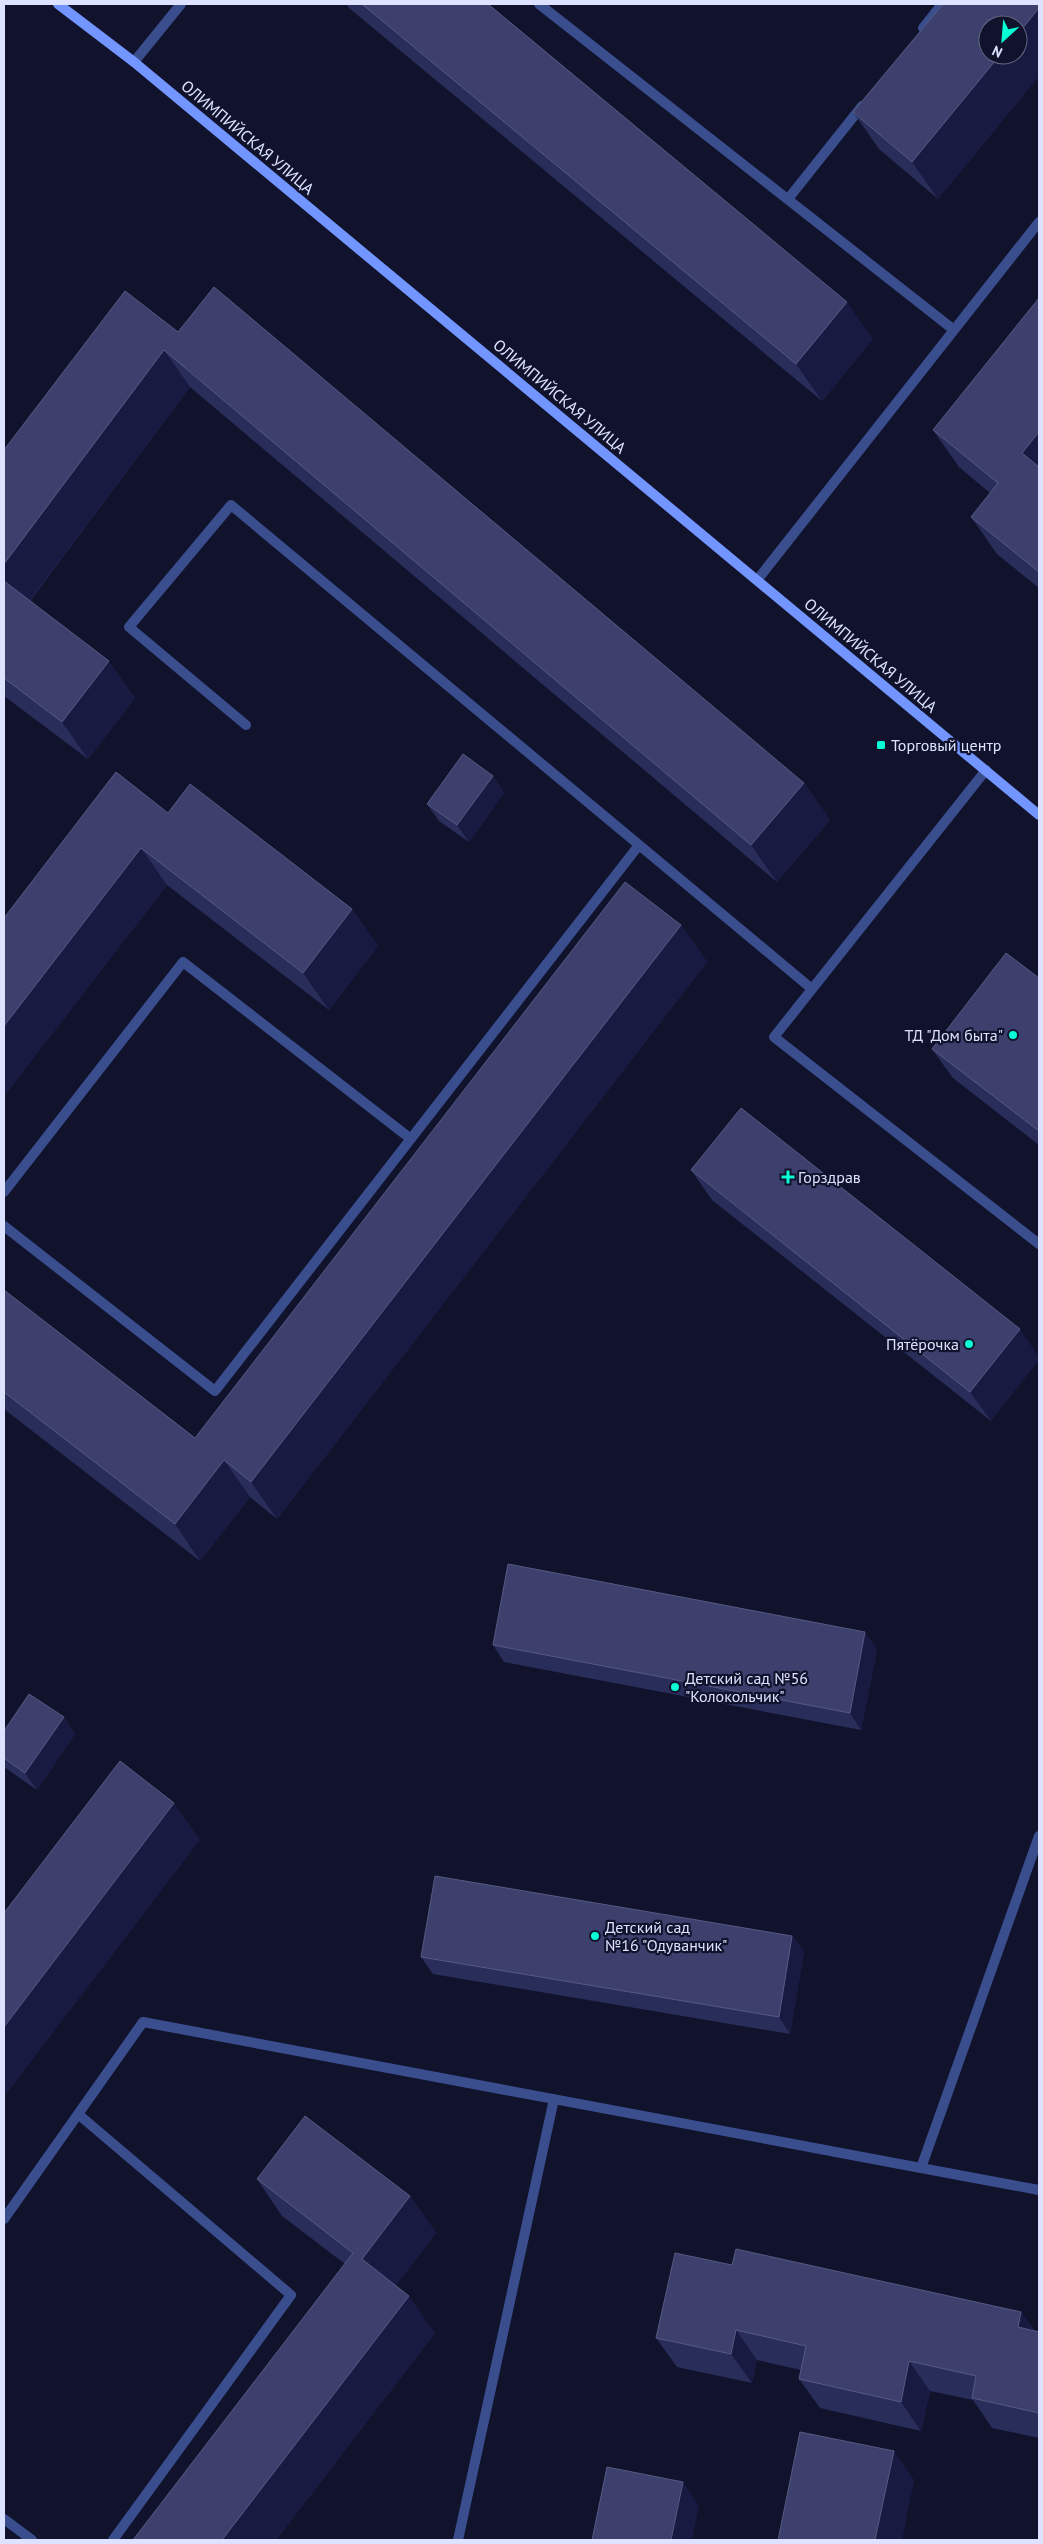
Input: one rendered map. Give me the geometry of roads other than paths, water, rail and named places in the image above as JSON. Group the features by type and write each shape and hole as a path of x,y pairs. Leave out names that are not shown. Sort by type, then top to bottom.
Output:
{"street":[{"name":"ОЛИМПИЙСКАЯ УЛИЦА","path":"58,4 134,62 758,579 1039,815"},
{"path":"134,62 181,4"},
{"path":"539,4 954,330"},
{"path":"918,35 942,4"},
{"path":"788,200 868,98"},
{"path":"758,579 1039,222"},
{"path":"246,726 129,627 232,505 812,989"},
{"path":"986,770 774,1037 1039,1244"},
{"path":"4,1226 216,1390 639,845"},
{"path":"4,1192 183,962 411,1139"},
{"path":"922,2168 1039,1836"},
{"path":"4,2219 142,2022 1039,2190"},
{"path":"458,2540 554,2099"},
{"path":"78,2114 291,2295 113,2540"},
{"path":"4,2519 32,2540"}],"place":[{"name":"Торговый центр","path":"881,745"},
{"name":"ТД \"Дом быта\"","path":"1013,1035"},
{"name":"Горздрав","path":"788,1177"},
{"name":"Пятёрочка","path":"969,1344"},
{"name":"Детский сад №56 \"Колокольчик\"","path":"675,1687"},
{"name":"Детский сад №16 \"Одуванчик\"","path":"595,1936"}]}
